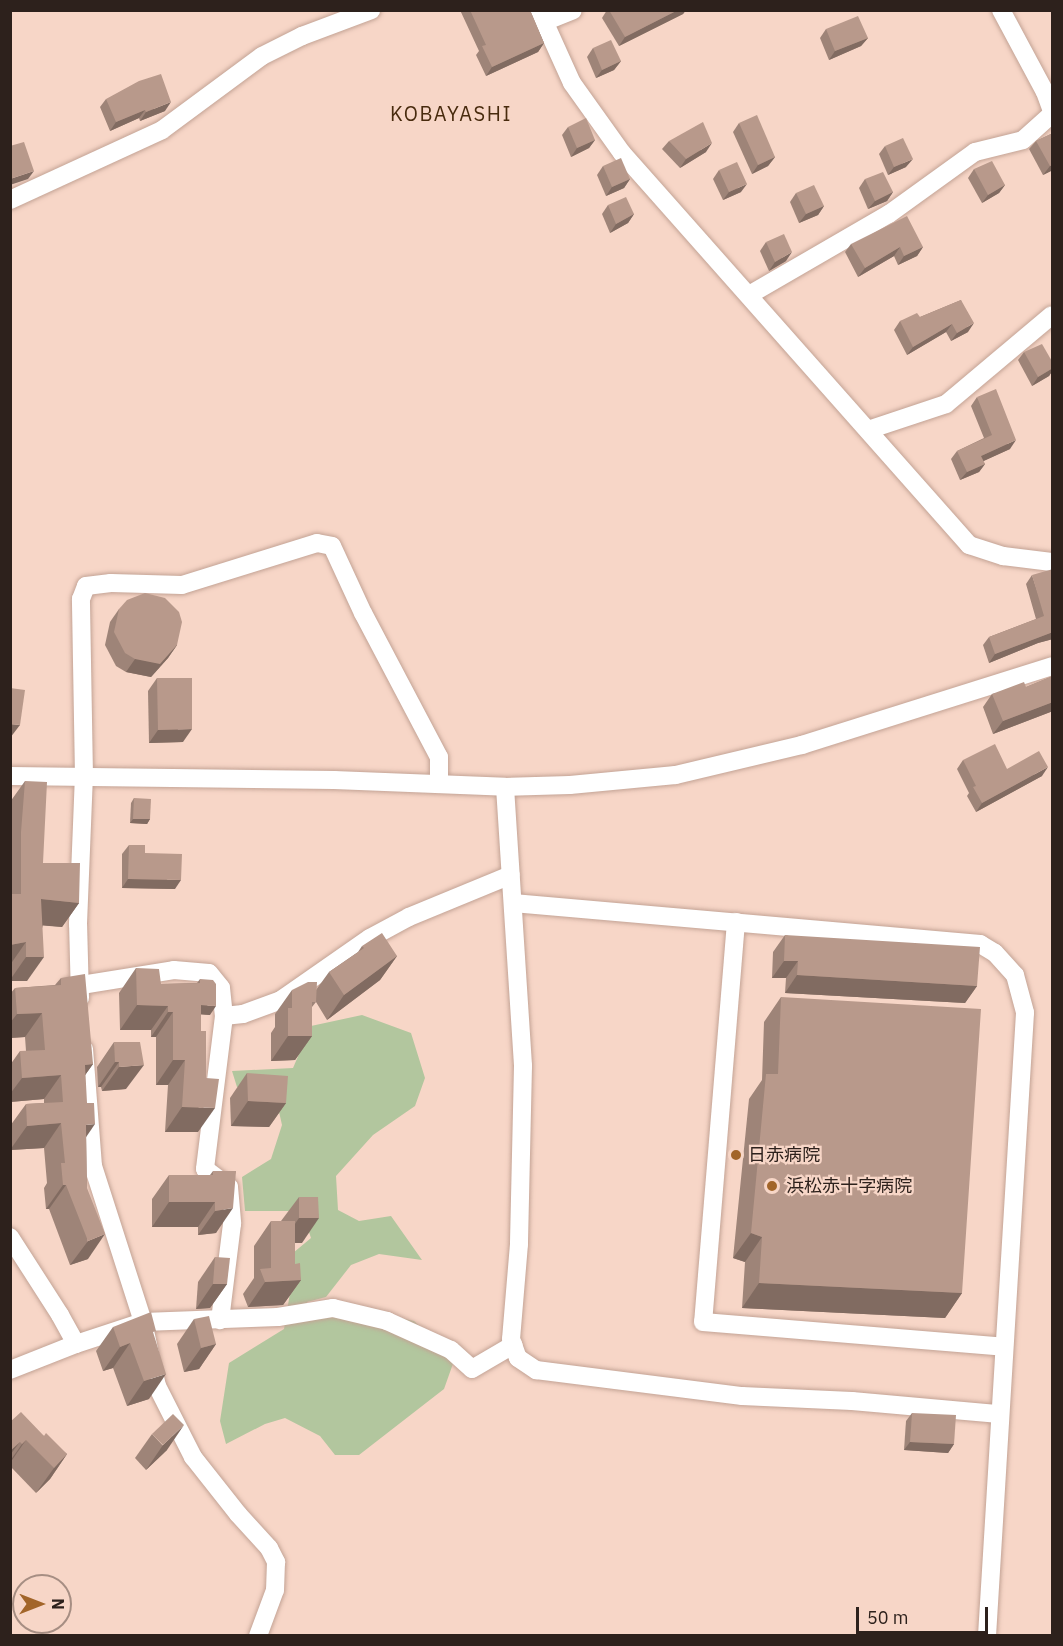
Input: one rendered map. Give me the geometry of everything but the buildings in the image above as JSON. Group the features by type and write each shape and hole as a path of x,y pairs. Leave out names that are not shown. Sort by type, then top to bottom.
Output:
{"street":[{"path":"10,200 162,130 262,56 302,36 371,10"},
{"path":"573,10 542,16 572,83 622,153 807,365 868,430 969,545 1003,556 1053,562"},
{"path":"749,296 890,214 975,152 1023,140 1053,112 1045,92 1001,10"},
{"path":"868,430 946,404 1053,315"},
{"path":"258,1635 275,1590 276,1562 269,1548 238,1514 193,1457 176,1428 157,1386 143,1323 93,1166 79,985 84,776 81,599 86,586 111,582 182,585 317,543 332,546 363,613 439,757 439,784"},
{"path":"10,777 84,776 505,787 570,785 676,775 739,762 802,745 1053,666"},
{"path":"505,787 523,1066 519,1244 512,1342 518,1358 536,1370 587,1378 742,1396 852,1401 999,1414"},
{"path":"224,1016 243,1014 281,1000 370,938 399,922 511,875"},
{"path":"513,903 980,944 995,953 1015,975 1025,1013 987,1635"},
{"path":"736,922 703,1323 1004,1347"},
{"path":"56,989 174,970 198,970 209,973 221,988 224,1016 205,1169 229,1187 232,1224 220,1320"},
{"path":"10,1237 60,1314 76,1344"},
{"path":"10,1370 76,1344 143,1323 278,1317 333,1308 387,1321 451,1350 472,1369 512,1342"}],"green space":[{"path":"362,1015 411,1033 425,1078 415,1106 373,1135 336,1176 338,1210 359,1221 391,1216 422,1260 379,1254 351,1265 326,1297 307,1302 307,1313 370,1311 414,1321 455,1358 444,1389 359,1455 335,1455 320,1436 285,1418 265,1424 226,1444 220,1421 229,1363 284,1329 290,1293 287,1258 311,1238 302,1211 245,1211 242,1177 271,1159 282,1125 275,1094 237,1087 232,1071 293,1068 311,1026"}],"place":[{"name":"日赤病院","path":"736,1155"},
{"name":"浜松赤十字病院","path":"772,1186"}],"district":[{"name":"KOBAYASHI","path":"451,113"}]}
